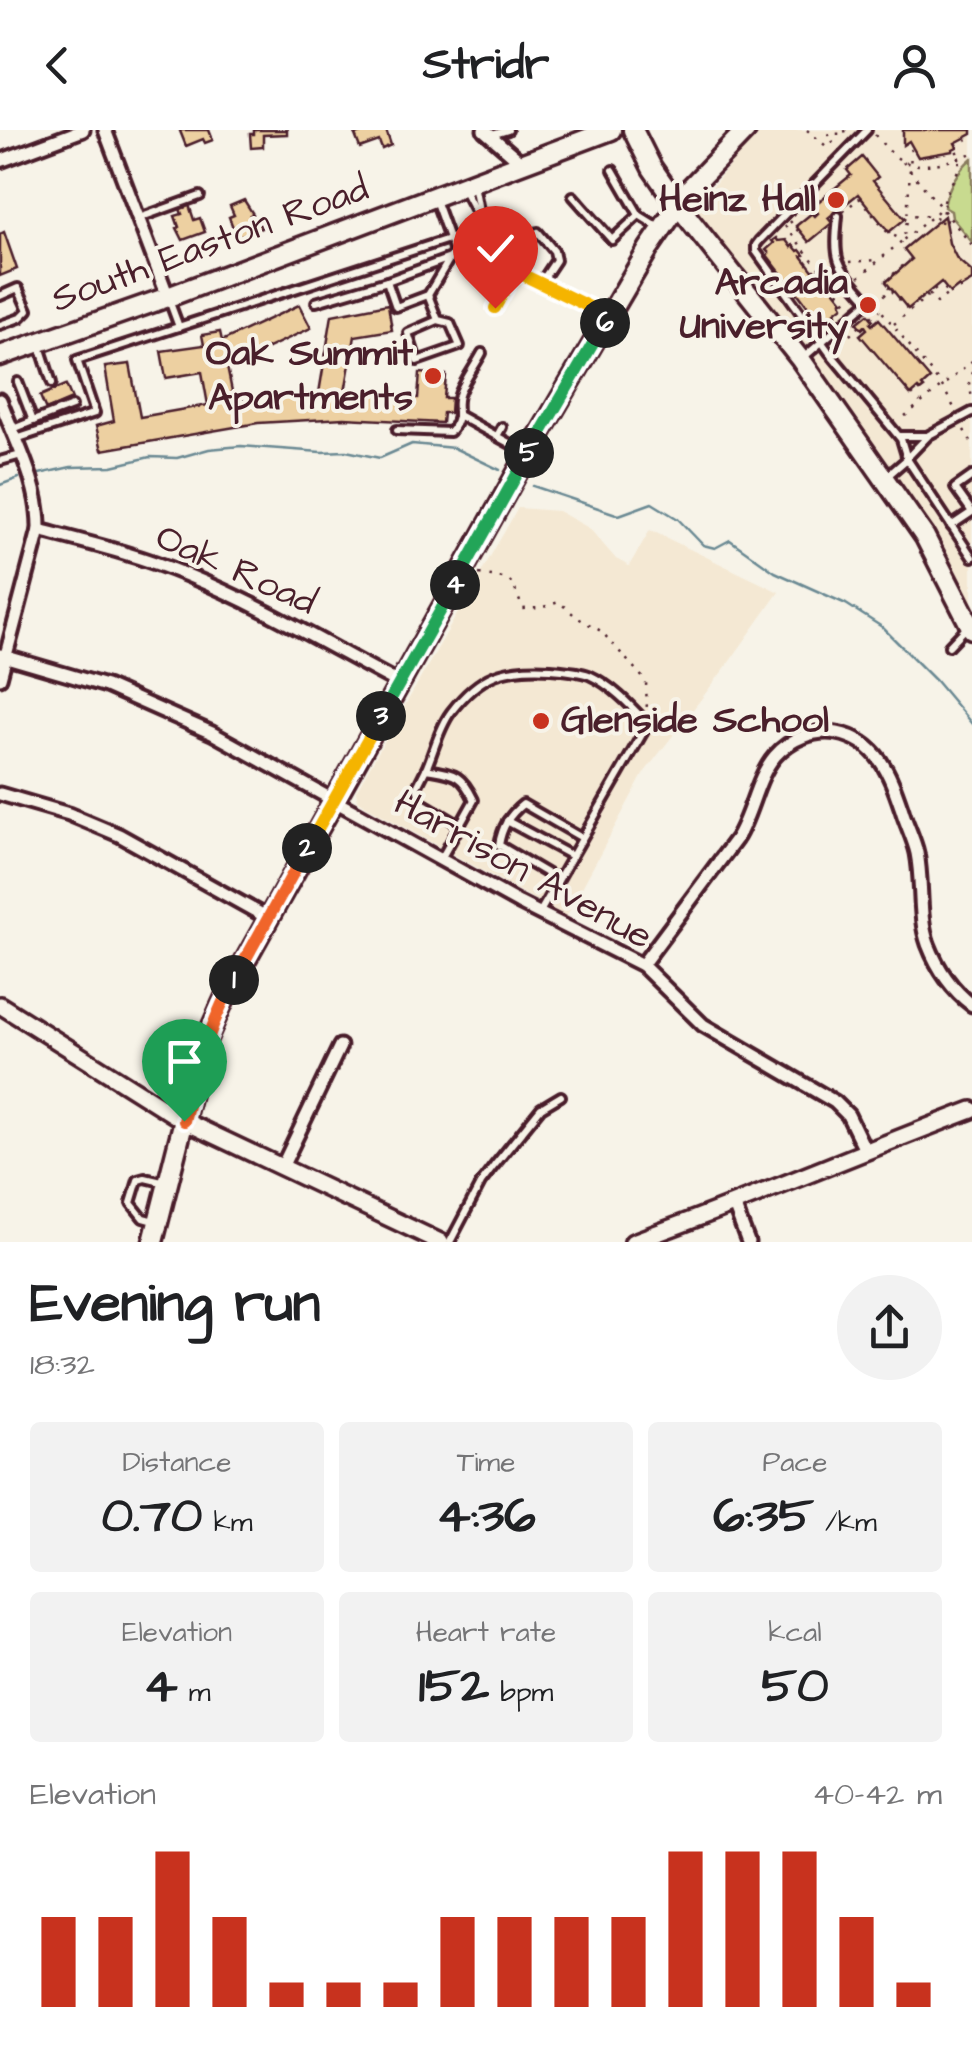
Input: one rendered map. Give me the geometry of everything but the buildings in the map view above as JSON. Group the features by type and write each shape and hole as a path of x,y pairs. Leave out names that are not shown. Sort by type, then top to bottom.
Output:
{"main road":[{"name":"South Easton Road","path":"0,356 612,130"},
{"path":"633,130 652,168 677,204 801,360 925,537 971,626"},
{"path":"153,1242 202,1050 215,1017 608,316 677,204 746,130"}],"street":[{"path":"0,161 83,130"},
{"path":"106,130 168,296"},
{"path":"488,133 523,164"},
{"path":"0,400 36,499 39,530 0,678"},
{"name":"Oak Road","path":"39,530 128,554 197,580 399,683"},
{"name":"Harrison Avenue","path":"3,656 106,686 212,732 440,860 642,965 704,1025 835,1102 848,1115 865,1150"},
{"path":"642,965 736,839 776,755 801,737 839,734 867,748 890,775 917,851 926,939 951,988 972,1005"},
{"path":"0,794 69,814 119,835 268,918"},
{"path":"1,1008 184,1121 440,1242"},
{"path":"282,1167 340,1046"},
{"path":"633,1242 734,1206 972,1110"},
{"path":"734,1206 748,1242"}],"lane":[{"path":"488,133 508,130"},
{"path":"871,133 756,245 756,252 898,436 906,459 972,558"},
{"path":"613,170 639,216 662,228"},
{"path":"468,184 467,198 506,263 608,316"},
{"path":"138,218 200,196"},
{"path":"573,196 612,240 639,216"},
{"path":"387,280 396,307 428,296 454,252 434,197"},
{"path":"801,360 872,302 837,260 838,216"},
{"path":"506,263 538,232 554,251 556,260 540,284"},
{"path":"13,434 95,413 77,360 467,234"},
{"path":"316,302 450,258"},
{"path":"495,308 515,271"},
{"path":"0,296 18,288 28,310 20,318 0,325"},
{"path":"168,296 179,327"},
{"path":"428,296 438,320"},
{"path":"438,320 450,322 460,346 417,362 408,333 438,320"},
{"path":"38,342 52,383"},
{"path":"397,430 450,432 460,416 458,396 482,353"},
{"path":"18,382 33,421"},
{"path":"13,434 33,421 72,406"},
{"path":"884,479 929,436 972,412"},
{"path":"473,423 478,414"},
{"path":"460,416 528,454"},
{"path":"497,436 502,427"},
{"path":"898,436 929,436"},
{"path":"0,461 21,455"},
{"path":"951,526 972,512 955,488 972,476"},
{"path":"949,646 971,626"},
{"path":"460,826 422,802 417,787 449,714 483,680 504,670 532,668 588,674 626,700 648,724 539,913"},
{"path":"426,769 465,781 474,800 440,860"},
{"path":"558,880 499,845 507,821 523,804 582,838"},
{"path":"507,821 572,856"},
{"path":"450,1242 481,1183 528,1122 561,1096"},
{"path":"158,1222 143,1218 131,1203 133,1193 138,1180 145,1178 168,1184"}],"path":[{"path":"806,130 826,146 839,134 836,130 828,134"},
{"path":"845,130 848,136 854,130"},
{"path":"871,133 909,166 972,246"},
{"path":"909,166 929,164 957,150 972,137"},
{"path":"903,240 912,151 907,142"},
{"path":"957,150 972,153"},
{"path":"941,223 950,183 960,168 957,150"},
{"path":"838,216 859,198 888,233 903,240"},
{"path":"807,203 816,214"},
{"path":"858,278 942,207"},
{"path":"906,216 934,216 941,223 953,222"},
{"path":"789,220 802,235 796,240"},
{"path":"941,223 953,222"},
{"path":"784,225 821,265 850,306"},
{"path":"844,260 869,262 882,258"},
{"path":"909,312 884,282 912,258"},
{"path":"813,271 821,265"},
{"path":"893,325 909,312 930,294 942,284 948,293 936,303 930,294"},
{"path":"891,290 872,302 942,386 958,415"},
{"path":"871,318 880,310"},
{"path":"842,342 860,326"},
{"path":"904,416 972,362"},
{"path":"972,372 972,398"},
{"path":"912,394 920,404"},
{"path":"964,430 972,443"},
{"path":"479,574 509,579 516,586 523,609 559,602 600,631 646,681 648,724"}],"shaded area":[{"name":"Arcadia University","path":"762,130 972,130 972,619 825,392 695,208"},
{"name":"Glenside School","path":"518,508 558,511 589,528 616,559 629,566 650,530 779,592 644,773 566,917 366,806 358,800 356,791"}],"green space":[{"path":"972,158 972,242 944,207 954,180"}],"waterway":[{"path":"39,474 71,467 112,466 150,457 177,458 241,446 346,451 380,458 412,444 454,448 500,470"},
{"path":"0,485 19,478"},
{"path":"533,486 619,515 652,503 678,519 703,545 715,548 730,540 775,572 846,604 882,627 972,724"}],"place":[{"name":"Heinz Hall","path":"836,200"},
{"name":"Arcadia University","path":"868,305"},
{"name":"Oak Summit Apartments","path":"433,376"},
{"name":"Glenside School","path":"541,721"}],"route":[{"path":"184,1121 202,1050 227,993 608,316 515,271 495,308"}]}
